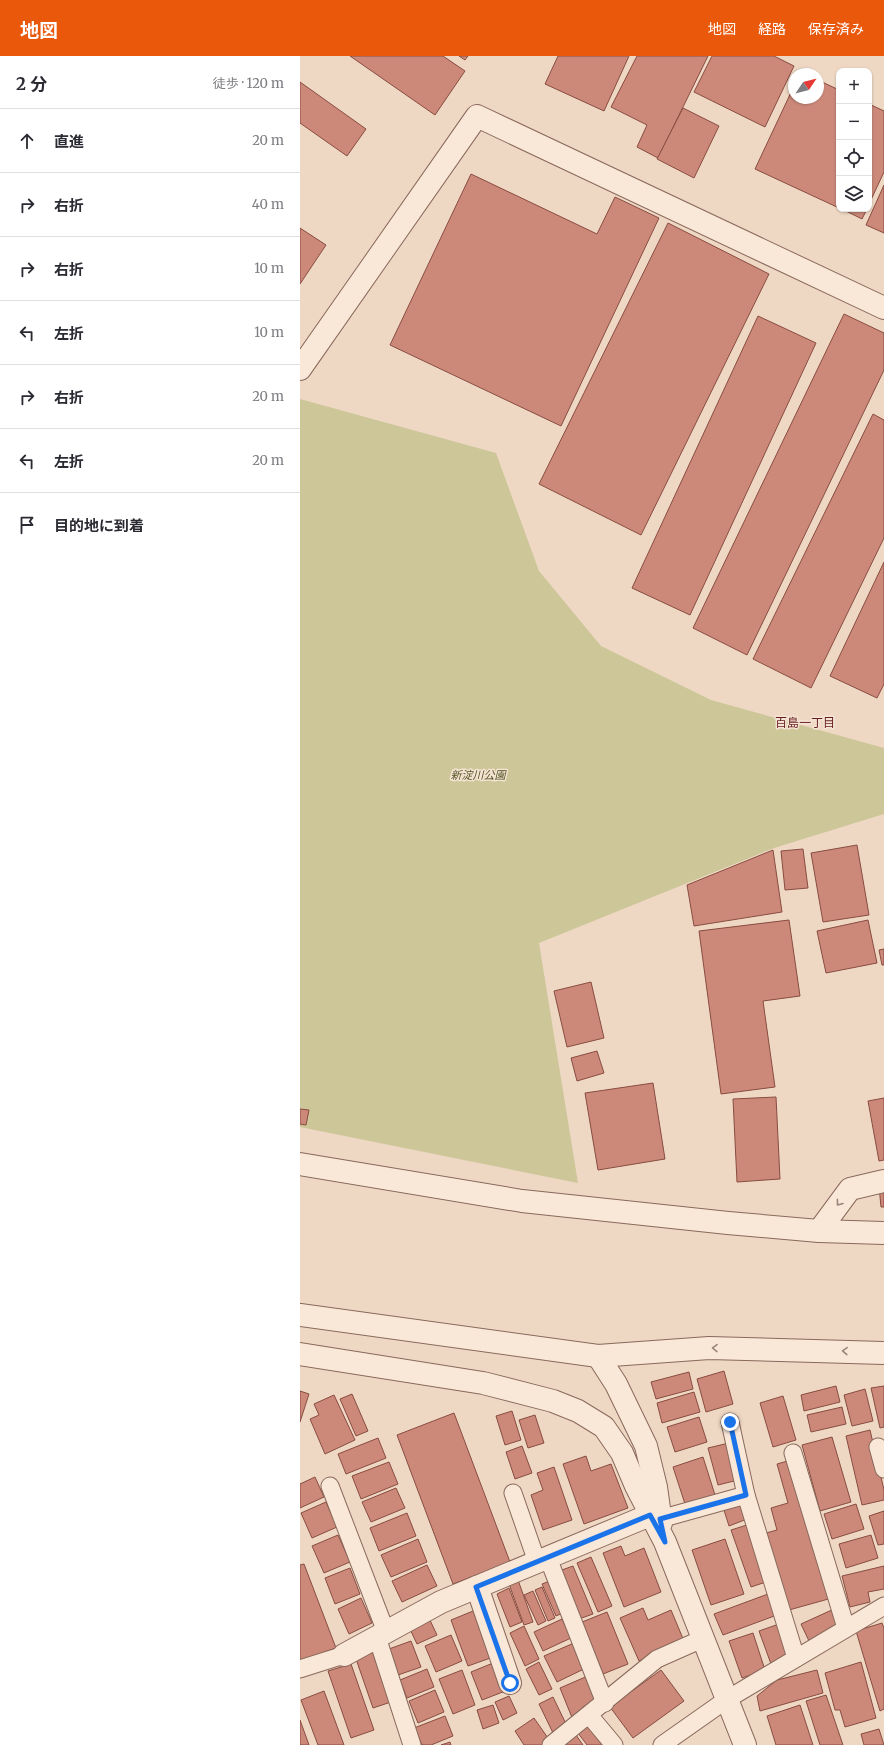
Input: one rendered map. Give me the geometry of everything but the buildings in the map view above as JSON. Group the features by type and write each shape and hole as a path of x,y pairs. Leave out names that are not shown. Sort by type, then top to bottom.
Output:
{"street":[{"path":"300,369 477,116 884,308"},
{"path":"300,1164 522,1201 728,1223 819,1231 884,1233"},
{"path":"819,1231 850,1189 884,1181"},
{"path":"300,1315 598,1356 710,1348 884,1353"},
{"path":"300,1354 483,1383 553,1401 578,1411 604,1427 622,1453 655,1517 745,1745"},
{"path":"598,1356 616,1384 646,1446 656,1487 655,1517"},
{"path":"344,1655 441,1602 542,1560 655,1517"},
{"path":"476,1587 510,1683"}],"lane":[{"path":"730,1422 746,1495 796,1658"},
{"path":"878,1447 884,1470"},
{"path":"793,1454 846,1628"},
{"path":"330,1486 382,1634 412,1745"},
{"path":"513,1493 605,1703"},
{"path":"655,1517 746,1495"},
{"path":"662,1745 726,1700 884,1606"},
{"path":"551,1745 605,1703 657,1658 702,1639"},
{"path":"300,1669 344,1655"},
{"path":"590,1715 614,1745"}],"green space":[{"name":"新淀川公園","path":"300,399 496,453 539,571 601,646 711,700 884,748 884,814 774,848 539,943 578,1183 300,1127"}],"district":[{"name":"百島一丁目","path":"805,723"}],"route":[{"path":"510,1683 476,1587 650,1515 665,1542 660,1519 746,1495 730,1422"}]}
